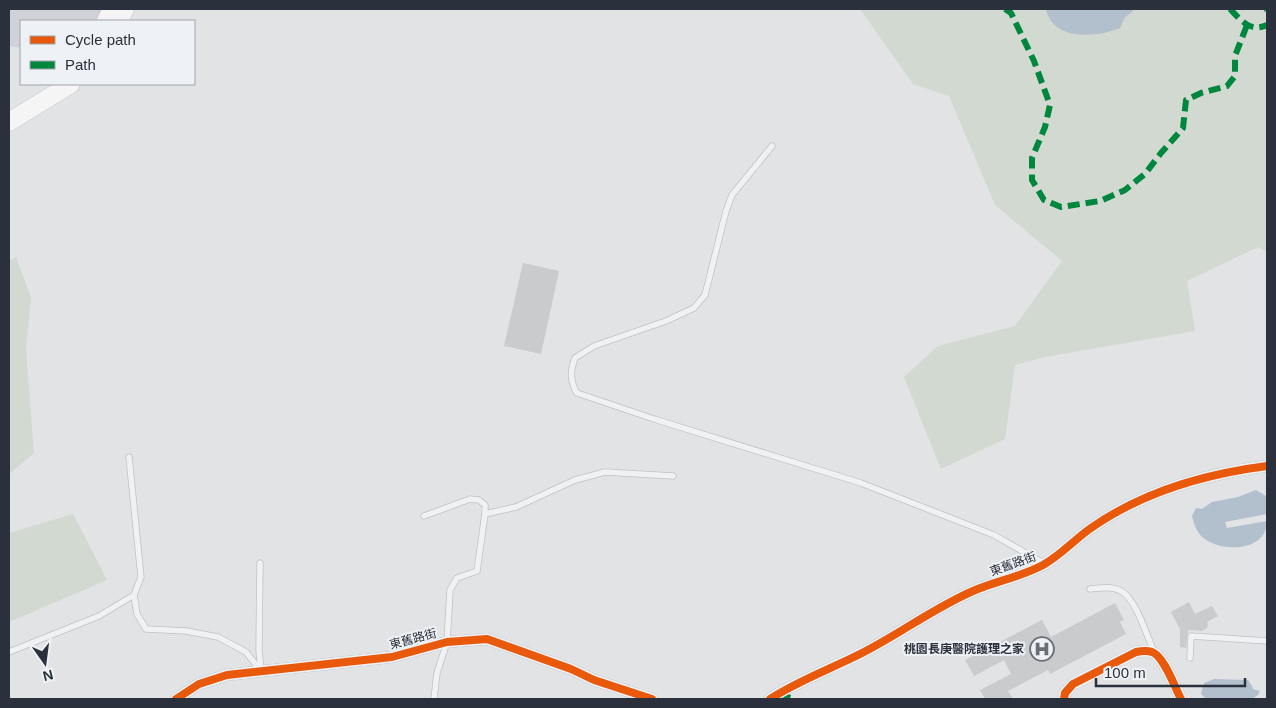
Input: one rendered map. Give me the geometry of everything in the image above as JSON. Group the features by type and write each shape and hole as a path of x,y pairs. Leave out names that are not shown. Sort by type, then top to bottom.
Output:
{"main road":[{"path":"9,110 50,85"},
{"path":"9,122 69,85"}],"street":[{"name":"東舊路街","path":"770,699 865,652 974,590 1045,564 1090,528 1142,498 1186,482 1267,466"},
{"name":"東舊路街","path":"176,699 199,684 228,675 392,658 447,642 486,639 571,668 594,680 652,699"},
{"path":"1064,699 1065,694 1073,684 1136,652 1147,651 1154,652 1161,659 1181,699"}],"lane":[{"path":"772,146 732,195 726,210 705,295 694,308 666,321 594,346 575,358 571,377 572,384 577,393 654,419 861,482 994,536 1045,564"},
{"path":"129,457 141,577 134,595 137,614 146,629 186,630 218,637 246,652 261,671"},
{"path":"485,514 516,507 575,480 605,472 673,476"},
{"path":"424,516 470,499 479,500 485,505 477,571 456,578 450,590 447,642 437,673 434,699"},
{"path":"260,563 259,650 261,671"},
{"path":"1090,589 1106,588 1120,591 1130,599 1154,652"},
{"path":"9,652 99,616 134,595"},
{"path":"1190,658 1191,636 1267,641"}],"shaded area":[{"path":"9,9 102,9 96,20 20,20 20,48 9,46"},
{"path":"860,9 1267,9 1267,252 1258,247 1187,281 1195,331 1045,357 1015,365 1005,439 941,469 904,377 938,346 1015,326 1062,261 995,205 949,96 913,84"},
{"path":"16,257 31,297 26,349 34,453 9,474 9,262"},
{"path":"73,514 107,580 9,622 9,533"}],"water":[{"path":"1046,9 1133,9 1125,17 1120,28 1099,34 1087,35 1066,32 1057,27 1050,19"},
{"path":"1256,490 1266,496 1267,514 1225,522 1227,528 1267,521 1265,531 1260,538 1252,544 1233,547 1213,543 1200,534 1192,516 1196,508 1202,509 1212,502 1238,497"},
{"path":"1214,679 1248,680 1253,689 1260,691 1252,699 1206,699 1201,694 1204,683"}],"building":[{"path":"523,263 559,271 541,354 504,346"},
{"path":"1189,602 1195,614 1212,606 1218,616 1207,622 1208,626 1202,631 1188,630 1186,648 1180,647 1180,629 1171,612"},
{"name":"桃園長庚醫院護理之家","path":"1115,603 1124,620 1120,622 1126,634 1050,674 1048,670 1008,691 1013,699 985,699 980,690 1011,674 1004,660 974,676 965,660 1042,620 1051,637"}],"marked path":[{"path":"1005,9 1011,13 1034,61 1050,105 1045,127 1032,158 1032,180 1044,200 1061,207 1100,201 1125,190 1145,174 1183,128 1186,100 1201,93 1227,86 1235,76 1235,56 1247,25"},
{"path":"1230,9 1246,24 1256,27 1267,25"},
{"path":"779,693 792,699"}],"cycle path":[{"path":"770,699 804,680 864,652 959,598 1043,565 1111,515 1153,494 1198,479 1267,466"},
{"path":"176,699 199,684 227,675 392,657 447,642 487,639 571,669 594,680 652,699"},
{"path":"1064,699 1065,693 1073,684 1136,652 1146,651 1152,652 1161,659 1181,699"}],"place":[{"name":"桃園長庚醫院護理之家","path":"1042,649"}]}
